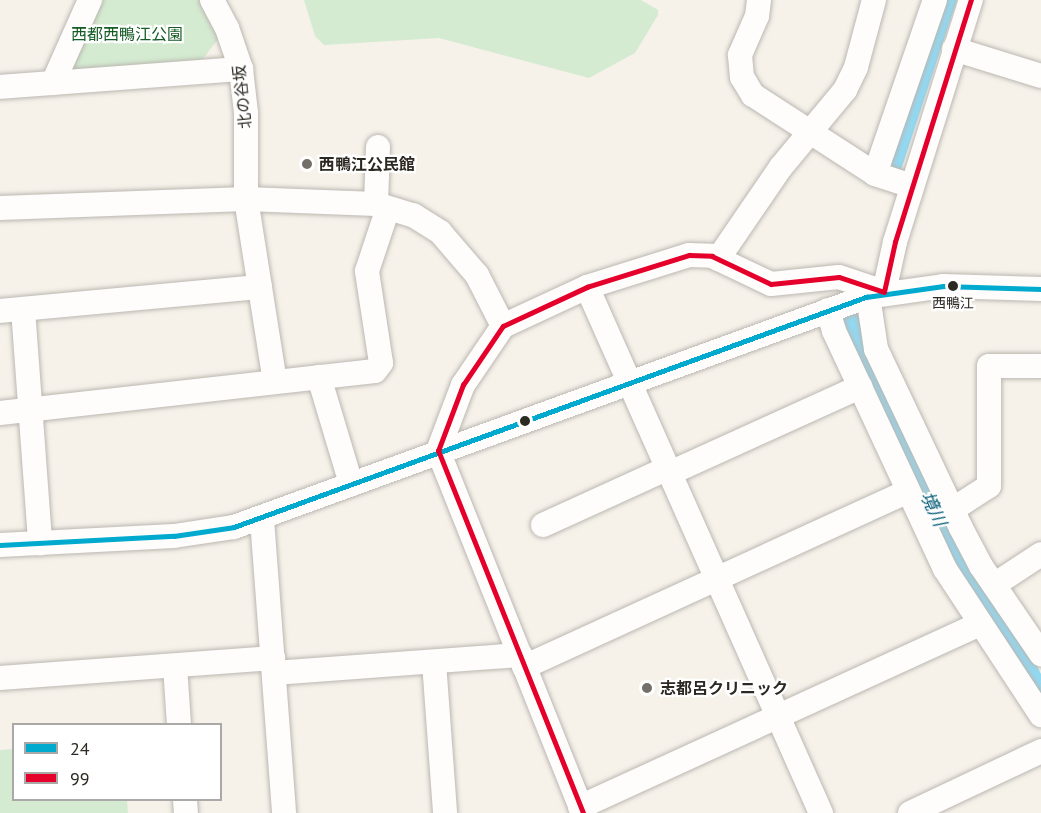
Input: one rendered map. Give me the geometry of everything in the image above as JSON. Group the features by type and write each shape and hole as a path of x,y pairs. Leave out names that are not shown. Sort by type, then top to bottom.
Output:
{"street":[{"path":"53,83 90,0"},
{"name":"北の谷坂","path":"212,0 227,28 241,69 246,113 246,199 274,382"},
{"path":"759,0 757,16 740,55 741,77 764,105 875,174 912,186"},
{"path":"718,259 808,132 851,79 874,0"},
{"path":"875,174 935,0"},
{"path":"971,0 912,186 858,300 860,387 945,569 1041,715"},
{"path":"954,49 1041,76"},
{"path":"0,87 241,69"},
{"path":"0,413 375,371 381,363 367,271 382,206 378,147"},
{"path":"0,208 246,199 382,206 413,215 440,232 477,275 503,326"},
{"path":"980,624 582,810 438,451 463,385 503,326 587,287 689,255 718,259 771,284 839,277 858,300 876,349 952,510 994,585 1041,654"},
{"path":"0,545 174,536 262,519 630,380 858,300 971,285 1041,289"},
{"path":"40,543 30,409 11,310 260,287"},
{"path":"587,287 821,813"},
{"path":"952,510 988,486 988,366 1041,366"},
{"path":"319,377 351,484"},
{"path":"543,525 860,387"},
{"path":"0,678 175,666 522,661 716,579 908,491"},
{"path":"262,519 284,813"},
{"path":"994,585 1041,554"},
{"path":"434,662 445,813"},
{"path":"175,666 179,723"},
{"path":"910,813 1041,751"}],"green space":[{"name":"西都西鴨江公園","path":"98,0 199,0 219,38 202,60 73,73 68,66"},
{"path":"304,0 641,0 658,10 658,15 635,53 589,78 439,38 324,45 315,36"},
{"path":"12,749 12,801 127,801 128,813 0,813 0,750"}],"water":[{"path":"941,0 957,0 901,170 887,165"},
{"name":"境川","path":"863,309 1041,674 1041,706 964,592 841,326 843,317"}],"transit line":[{"name":"99","path":"583,813 438,451 463,385 503,326 587,287 689,255 712,256 771,284 839,277 884,292 895,242 971,0"},
{"name":"24","path":"0,545 174,536 234,527 866,297 943,286 1041,289"}],"place":[{"name":"西鴨江公民館","path":"307,164"},
{"name":"西鴨江","path":"953,286"},
{"name":"志都呂クリニック","path":"647,688"}]}
